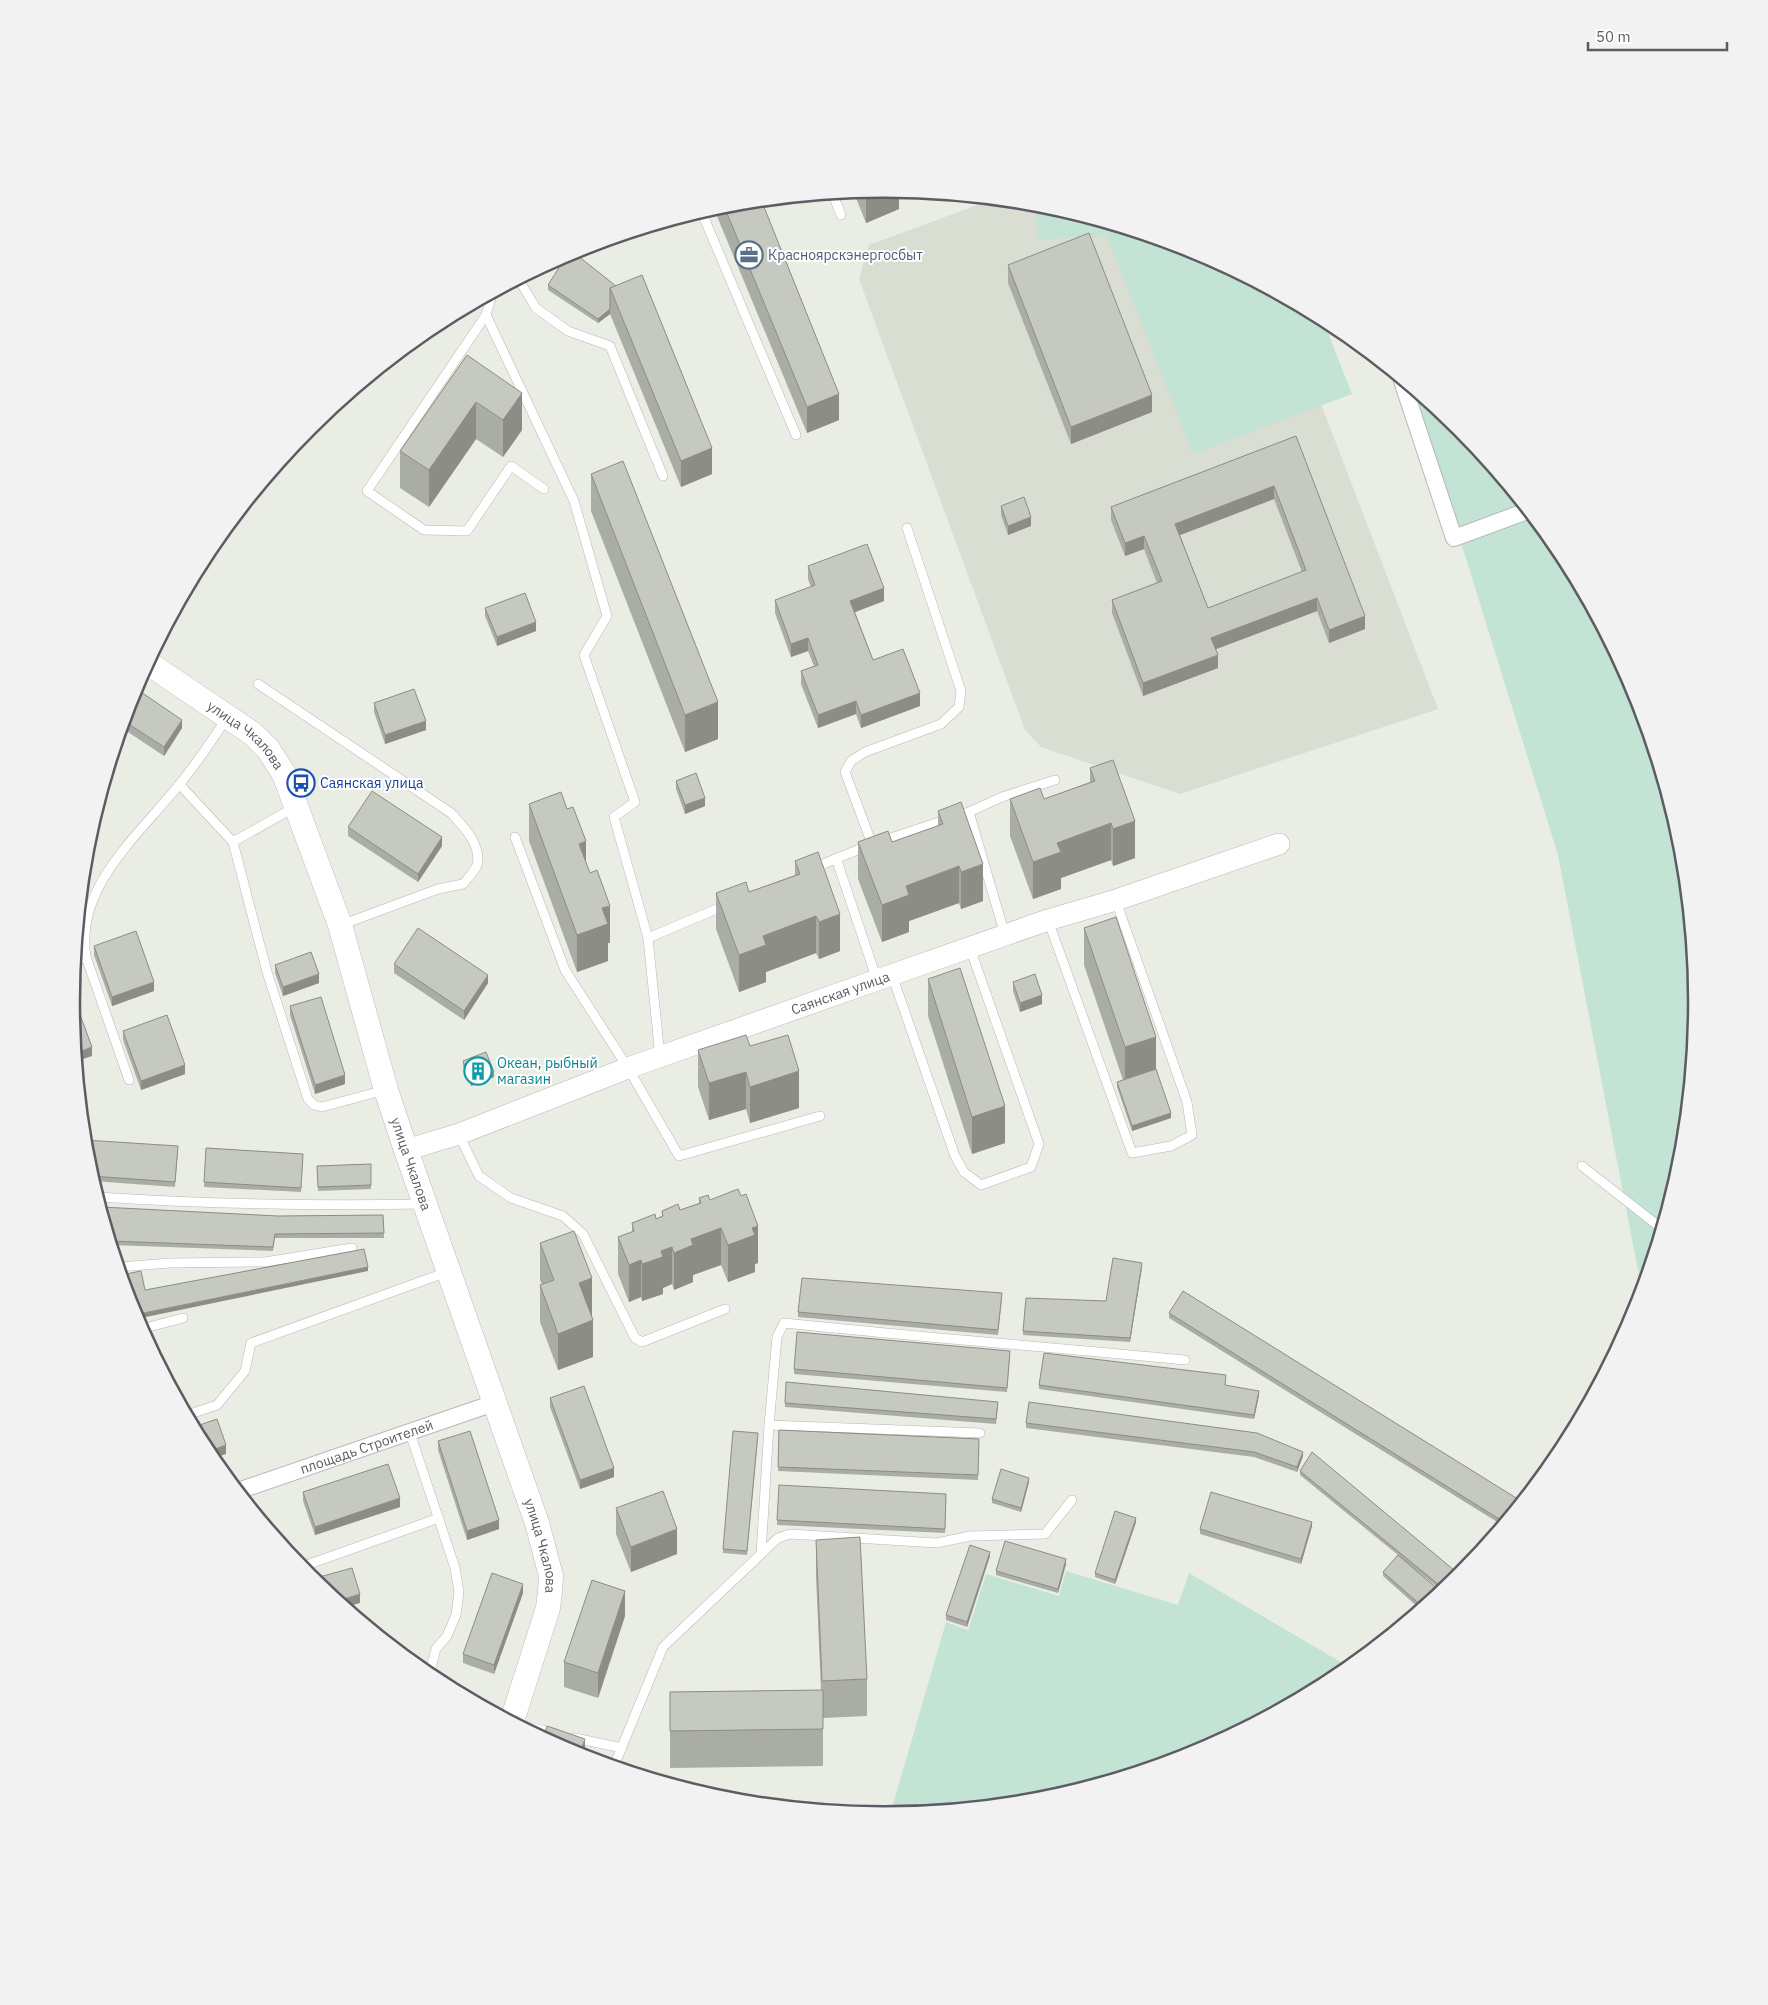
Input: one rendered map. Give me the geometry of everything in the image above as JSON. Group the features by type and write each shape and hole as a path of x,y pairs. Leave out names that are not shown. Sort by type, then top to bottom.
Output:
{"main road":[{"name":"улица Чкалова","path":"154,667 229,716 253,734 268,749 284,774 340,925 386,1090 447,1272 537,1523 551,1576 548,1608 514,1716"}],"street":[{"path":"1405,391 1454,538 1522,513"},
{"name":"Саянская улица","path":"406,1150 459,1134 628,1068 1005,935 1116,900 1279,844"},
{"name":"площадь Строителей","path":"243,1488 494,1403"}],"lane":[{"path":"835,200 842,215"},
{"path":"705,219 796,435"},
{"path":"522,284 536,308 568,332 610,346 663,476"},
{"path":"490,302 486,315 367,490 424,530 467,531 511,466 544,489"},
{"path":"486,315 574,501 607,616 584,655 635,802 614,818 648,938 660,1057"},
{"path":"872,844 845,772 851,761 865,752 941,724 959,707 961,691 906,528"},
{"path":"258,684 451,813 465,828 476,849 477,866 463,884 438,890 340,925"},
{"path":"129,1080 86,957 84,943 88,913 104,877 180,785 229,716"},
{"path":"800,874 872,844 969,812 1002,797 1055,780"},
{"path":"180,785 233,842 267,972 308,1099 314,1105 322,1107 386,1090"},
{"path":"233,842 296,806"},
{"path":"969,812 1005,935"},
{"path":"515,837 565,970 628,1068 679,1156 820,1116"},
{"path":"836,858 954,1156 964,1172 981,1185 1030,1167 1039,1144 970,948"},
{"path":"648,938 737,900"},
{"path":"1048,920 1132,1153 1171,1146 1192,1135 1187,1102 1116,900"},
{"path":"82,959 86,957"},
{"path":"459,1134 479,1176 511,1198 563,1216 583,1234 635,1338 642,1342 725,1309"},
{"path":"1582,1166 1657,1225"},
{"path":"104,1197 193,1203 424,1204"},
{"path":"125,1267 265,1262 352,1248"},
{"path":"193,1413 217,1405 245,1371 251,1343 447,1272"},
{"path":"149,1327 184,1318"},
{"path":"761,1554 769,1425 777,1337 784,1323 960,1341 1015,1344 1185,1360"},
{"path":"769,1425 980,1433"},
{"path":"410,1432 455,1568 459,1592 456,1615 447,1636 436,1650 431,1667"},
{"path":"616,1760 663,1647 745,1572 778,1538 790,1534 937,1543 970,1536 1045,1534 1072,1500"},
{"path":"309,1564 439,1518"},
{"path":"541,1730 622,1748"}],"shaded area":[{"path":"980,204 989,205 1041,214 1092,226 1142,241 1240,281 1283,304 1438,709 1180,794 1041,747 1025,730 859,279 869,245"}],"green space":[{"path":"1034,213 1092,226 1142,241 1240,281 1328,332 1352,394 1193,454 1107,236 1039,239"},
{"path":"1417,401 1453,434 1488,472 1522,513 1553,556 1580,600 1605,647 1627,695 1661,794 1673,846 1686,950 1688,1002 1686,1055 1673,1159 1661,1211 1639,1277 1558,855"},
{"path":"1066,1571 1178,1605 1189,1573 1342,1663 1286,1699 1240,1724 1142,1764 1092,1779 1041,1791 989,1800 937,1805 893,1806 946,1622 968,1630 986,1574 1059,1596"}],"building":[{"path":"764,208 839,394 807,407 727,214"},
{"path":"1089,233 1152,395 1071,427 1008,265"},
{"path":"581,258 616,286 610,288 610,309 598,319 548,285 559,267"},
{"path":"642,275 712,448 681,461 610,288"},
{"path":"467,355 522,393 503,420 476,402 429,470 400,451"},
{"path":"1296,436 1365,616 1329,630 1317,598 1211,638 1218,655 1143,683 1112,600 1162,581 1144,536 1125,543 1111,507","holes":["1274,486 1306,570 1208,608 1175,524"]},
{"path":"623,461 718,702 685,715 591,474"},
{"path":"1024,497 1031,517 1008,526 1001,506"},
{"path":"867,544 884,588 850,601 873,660 903,649 920,693 861,715 856,701 818,715 801,671 818,665 808,638 791,644 775,600 815,585 808,566"},
{"path":"525,593 536,622 497,637 485,608"},
{"path":"414,689 426,721 385,735 374,703"},
{"path":"142,693 182,720 164,747 130,725"},
{"path":"1113,760 1135,821 1113,829 1111,823 1057,843 1061,852 1033,862 1010,799 1040,788 1044,799 1095,781 1090,768"},
{"path":"696,773 705,798 685,805 676,781"},
{"path":"372,791 442,837 418,874 348,827"},
{"path":"561,792 567,809 573,807 586,841 579,844 590,873 597,870 610,906 602,908 608,924 577,935 529,804"},
{"path":"961,802 983,864 961,872 959,866 906,886 909,895 882,905 858,842 888,831 892,842 943,824 938,811"},
{"path":"818,852 840,914 819,922 816,916 763,936 766,945 739,955 716,893 746,882 749,892 800,874 795,861"},
{"path":"1116,917 1156,1037 1125,1047 1084,928"},
{"path":"418,928 488,975 464,1011 394,964"},
{"path":"136,931 154,982 112,997 94,946"},
{"path":"311,952 319,974 283,987 275,965"},
{"path":"960,968 1005,1106 972,1117 928,979"},
{"path":"1035,974 1042,995 1020,1003 1013,982"},
{"path":"321,997 345,1075 315,1085 290,1006"},
{"path":"167,1015 185,1065 141,1081 123,1031"},
{"path":"81,1016 92,1047 82,1051"},
{"path":"746,1035 750,1046 788,1035 799,1071 750,1087 746,1072 709,1083 698,1050"},
{"name":"Океан, рыбный магазин","path":"486,1052 494,1072 471,1082 463,1061"},
{"path":"1156,1069 1171,1113 1132,1126 1117,1082"},
{"path":"92,1140 178,1146 175,1182 99,1177"},
{"path":"206,1148 303,1154 301,1188 204,1182"},
{"path":"371,1164 371,1185 318,1187 317,1166"},
{"path":"738,1189 741,1196 746,1194 758,1226 752,1228 755,1235 728,1245 721,1228 691,1239 693,1245 674,1253 672,1247 661,1251 663,1257 642,1264 641,1260 629,1265 618,1237 634,1231 632,1223 655,1214 656,1219 663,1216 662,1211 678,1204 680,1210 701,1203 699,1198 708,1195 710,1200"},
{"path":"106,1207 278,1216 383,1215 384,1233 275,1234 273,1247 117,1241"},
{"path":"574,1231 592,1278 579,1283 593,1320 558,1334 540,1285 554,1280 540,1243"},
{"path":"364,1249 368,1267 142,1313 128,1274 141,1271 145,1290"},
{"path":"1113,1258 1142,1263 1130,1338 1023,1331 1026,1298 1106,1301"},
{"path":"802,1278 1002,1293 998,1330 798,1312"},
{"path":"1183,1291 1517,1498 1499,1519 1169,1313"},
{"path":"797,1332 1010,1351 1007,1388 794,1369"},
{"path":"1044,1353 1226,1375 1225,1385 1259,1391 1254,1415 1039,1385"},
{"path":"786,1382 998,1402 996,1419 785,1403"},
{"path":"584,1386 614,1468 580,1480 550,1398"},
{"path":"1029,1402 1257,1433 1303,1452 1297,1467 1254,1452 1026,1423"},
{"path":"217,1419 226,1445 215,1449 200,1425"},
{"path":"779,1430 979,1439 978,1475 778,1467"},
{"path":"470,1431 499,1520 467,1531 438,1441"},
{"path":"733,1431 758,1433 747,1551 723,1549"},
{"path":"1312,1452 1454,1570 1438,1584 1300,1471"},
{"path":"388,1464 400,1498 315,1527 303,1492"},
{"path":"1001,1469 1029,1478 1021,1508 992,1499"},
{"path":"779,1485 946,1494 945,1529 777,1520"},
{"path":"663,1491 677,1529 631,1547 616,1508"},
{"path":"1211,1492 1312,1522 1301,1559 1200,1529"},
{"path":"1115,1511 1136,1518 1115,1580 1095,1573"},
{"path":"860,1537 867,1679 822,1681 816,1540"},
{"path":"1005,1541 1066,1559 1058,1589 996,1571"},
{"path":"970,1545 990,1552 967,1622 946,1615"},
{"path":"1398,1555 1435,1587 1418,1603 1383,1572"},
{"path":"352,1568 360,1594 345,1599 321,1577"},
{"path":"492,1573 523,1584 494,1665 463,1654"},
{"path":"592,1580 625,1591 598,1673 564,1662"},
{"path":"823,1690 823,1729 670,1731 670,1692"},
{"path":"547,1726 585,1739 582,1747 545,1731"}],"place":[{"name":"Красноярскэнергосбыт","path":"749,255"},
{"name":"Саянская улица","path":"301,783"},
{"name":"Океан, рыбный магазин","path":"478,1071"}]}
